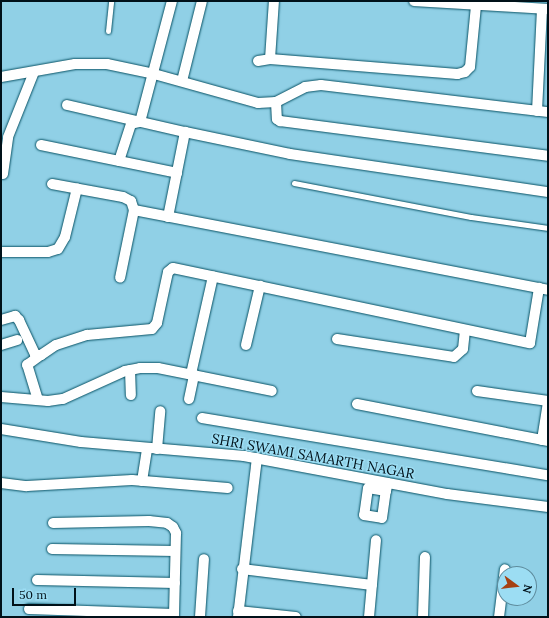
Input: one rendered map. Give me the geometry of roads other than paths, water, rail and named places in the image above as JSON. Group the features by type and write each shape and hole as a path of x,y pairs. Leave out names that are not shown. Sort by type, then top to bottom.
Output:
{"street":[{"path":"140,122 154,74 172,1"},
{"path":"182,81 202,1"},
{"path":"270,59 274,1"},
{"path":"414,1 476,6 545,9 537,111"},
{"path":"258,61 270,59 449,73 465,72 470,67 476,6"},
{"path":"1,77 75,64 107,64 182,81 258,103 276,102 305,87 321,85 548,112"},
{"path":"3,174 10,131 34,72"},
{"path":"276,102 277,119 280,121 548,156"},
{"path":"67,105 290,154 548,192"},
{"path":"119,161 131,124 140,122"},
{"path":"168,217 185,132"},
{"path":"40,145 177,173"},
{"path":"52,184 127,198 133,204 134,210 120,278"},
{"path":"1,252 48,252 58,249 65,237 77,188"},
{"path":"38,400 27,365 56,345 86,335 155,327 170,269 213,276 530,343 544,289 134,210"},
{"path":"189,399 192,375 213,276"},
{"path":"246,345 260,286"},
{"path":"1,320 15,316 19,320 35,355 42,355"},
{"path":"337,339 454,358 463,349 465,330"},
{"path":"1,345 17,340"},
{"path":"1,397 38,400 63,399 130,370 158,368 272,391"},
{"path":"130,370 132,395"},
{"path":"357,404 545,440 548,401 477,391"},
{"path":"142,481 152,448 160,411"},
{"path":"202,418 548,475"},
{"name":"SHRI SWAMI SAMARTH NAGAR","path":"1,429 81,442 257,458 387,487 548,507"},
{"path":"257,458 242,569 238,614 296,617"},
{"path":"1,483 27,486 142,481 228,488"},
{"path":"29,609 174,615 176,533 173,527 167,523 53,523"},
{"path":"369,617 376,540"},
{"path":"52,549 175,551"},
{"path":"423,617 425,557"},
{"path":"200,617 204,559"},
{"path":"242,569 372,585"},
{"path":"37,580 175,583"},
{"path":"499,617 500,606"}],"lane":[{"path":"108,31 111,1"},
{"path":"294,183 471,217 548,228"}]}
